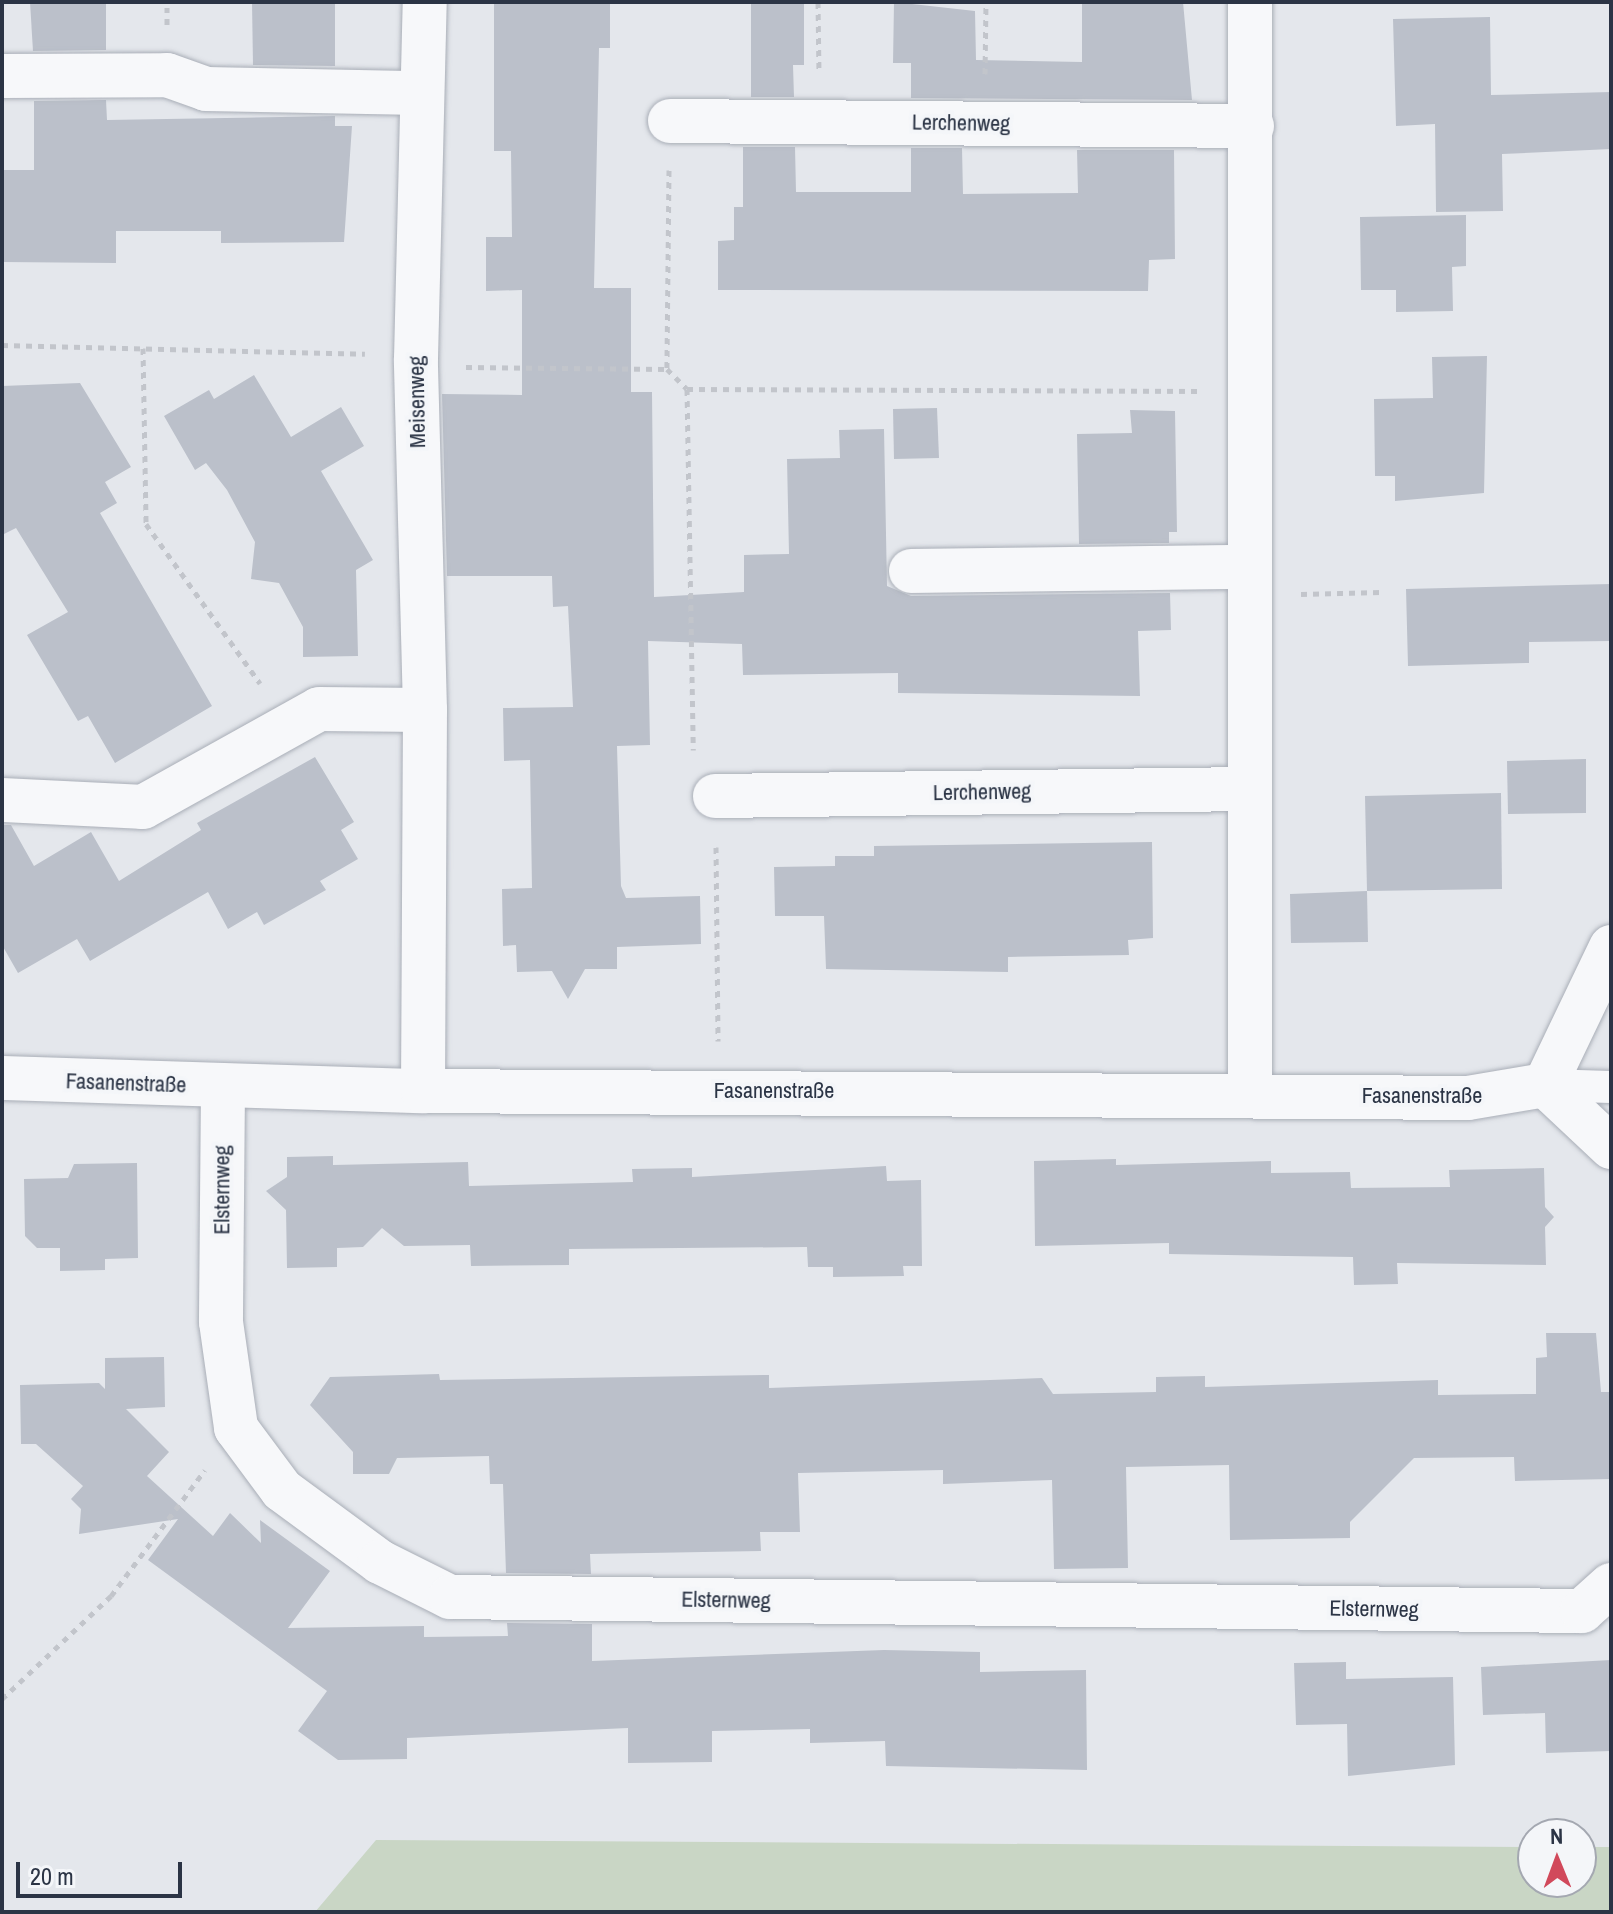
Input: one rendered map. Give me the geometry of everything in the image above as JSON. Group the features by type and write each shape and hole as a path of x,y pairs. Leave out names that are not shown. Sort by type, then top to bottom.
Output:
{"street":[{"name":"Meisenweg","path":"423,1091 425,710 416,359 425,2"},
{"path":"1250,2 1250,1094"},
{"path":"2,76 167,75 206,89 421,93"},
{"name":"Lerchenweg","path":"670,121 1252,126"},
{"path":"911,571 1248,581"},
{"path":"3,803 143,807 319,709 425,710"},
{"name":"Lerchenweg","path":"715,796 1249,789"},
{"path":"1611,947 1545,1085 1611,1147"},
{"name":"Fasanenstraße","path":"2,1078 423,1091 1250,1094 1468,1098 1545,1085"},
{"name":"Elsternweg","path":"223,1087 221,1322 236,1428 282,1490 380,1562 450,1597 1582,1611 1611,1585"}],"lane":[{"path":"1545,1085 1611,1087"}],"path":[{"path":"818,2 819,122"},
{"path":"985,123 986,2"},
{"path":"667,369 670,121"},
{"path":"2,345 416,359 482,369 667,369 687,389 1250,391"},
{"path":"143,348 146,524 289,725"},
{"path":"687,389 687,739 715,796 719,1091"},
{"path":"1248,581 1381,592"},
{"path":"2,1699 111,1596 236,1428"}],"green space":[{"path":"376,1840 1517,1847 1517,1898 1597,1898 1597,1847 1611,1847 1611,1912 315,1912"}],"building":[{"path":"30,2 106,2 106,50 33,51"},
{"path":"252,2 335,2 335,66 253,65"},
{"path":"494,2 610,2 610,48 599,48 594,288 631,288 631,392 652,392 654,597 744,592 744,555 789,554 787,459 840,458 839,430 884,429 887,586 911,596 1170,593 1171,630 1138,631 1140,696 898,693 898,673 743,675 742,644 648,641 650,745 617,746 621,886 626,898 700,896 701,944 617,947 617,969 585,969 568,999 552,971 517,972 516,945 503,946 502,889 532,888 530,760 504,761 503,708 573,707 568,606 553,607 552,576 447,576 442,394 522,395 522,290 486,291 486,237 512,237 511,151 494,151"},
{"path":"751,2 804,2 804,65 793,65 794,97 751,97"},
{"path":"894,2 975,11 976,60 1082,62 1082,2 1183,2 1192,100 911,98 911,63 893,63"},
{"path":"1490,17 1491,95 1611,92 1611,149 1502,154 1503,211 1436,212 1435,124 1396,126 1393,19"},
{"path":"106,100 107,120 335,116 335,126 352,126 344,242 221,243 221,231 116,231 116,263 2,262 2,170 34,170 34,101"},
{"path":"743,147 795,147 796,192 911,192 911,148 962,148 963,194 1078,193 1077,150 1174,150 1175,259 1149,260 1148,291 718,290 718,241 734,240 734,207 743,207"},
{"path":"1466,215 1466,266 1452,267 1453,311 1396,312 1396,290 1361,290 1360,217"},
{"path":"1487,356 1484,493 1395,501 1395,476 1375,476 1374,399 1433,398 1432,357"},
{"path":"254,375 291,437 341,407 364,446 321,471 373,560 356,570 358,656 303,657 303,627 279,583 251,579 255,542 227,490 206,463 195,470 164,416 209,390 214,399"},
{"path":"80,383 131,467 105,482 117,503 100,513 212,706 115,763 88,716 78,721 27,635 68,612 16,528 2,535 2,386"},
{"path":"937,408 939,458 894,459 893,409"},
{"path":"1130,410 1175,411 1177,532 1169,532 1169,543 1079,544 1077,434 1132,433"},
{"path":"1611,584 1611,641 1529,642 1529,663 1408,666 1406,589"},
{"path":"315,757 354,822 341,830 358,859 320,881 326,890 264,925 257,912 228,929 208,892 90,961 77,939 18,973 2,945 2,825 11,825 34,866 91,832 119,881 201,830 197,823"},
{"path":"1586,759 1586,813 1508,814 1507,761"},
{"path":"1501,793 1502,889 1367,891 1365,796"},
{"path":"1152,842 1153,938 1128,940 1129,955 1008,957 1008,972 826,969 824,916 775,916 774,867 835,866 835,856 874,856 874,846"},
{"path":"1367,891 1368,942 1291,943 1290,894"},
{"path":"333,1156 333,1165 468,1162 469,1186 633,1182 632,1169 692,1168 692,1177 886,1166 887,1181 921,1180 922,1266 903,1266 904,1276 833,1277 833,1267 808,1267 807,1247 569,1249 569,1265 471,1266 470,1245 404,1246 382,1228 363,1247 337,1248 337,1267 287,1268 286,1210 266,1191 287,1177 287,1157"},
{"path":"1116,1159 1116,1165 1271,1161 1271,1173 1350,1172 1351,1188 1450,1187 1449,1170 1544,1168 1545,1207 1554,1217 1545,1227 1546,1265 1397,1263 1398,1284 1354,1285 1353,1257 1169,1254 1169,1243 1035,1246 1034,1161"},
{"path":"137,1163 138,1258 105,1259 105,1270 60,1271 60,1248 37,1248 25,1236 24,1179 68,1178 74,1164"},
{"path":"1546,1333 1596,1333 1601,1392 1611,1392 1611,1479 1515,1481 1514,1457 1414,1458 1350,1522 1350,1538 1230,1540 1229,1465 1126,1467 1128,1568 1054,1569 1052,1480 943,1484 943,1470 798,1473 800,1532 760,1532 761,1551 590,1554 591,1574 506,1573 503,1484 490,1484 489,1456 397,1458 389,1474 353,1474 353,1452 310,1405 330,1377 439,1374 440,1380 769,1375 769,1388 1042,1378 1053,1394 1156,1392 1156,1377 1205,1376 1205,1387 1438,1380 1438,1395 1536,1394 1536,1358 1547,1357"},
{"path":"164,1357 165,1407 126,1409 169,1452 147,1476 213,1536 230,1513 261,1543 260,1520 330,1571 288,1628 424,1626 424,1637 508,1636 507,1623 592,1624 592,1661 884,1650 980,1652 980,1672 1086,1670 1087,1770 886,1766 885,1741 810,1743 810,1729 712,1731 712,1762 628,1763 628,1728 407,1738 407,1759 338,1760 298,1731 327,1691 148,1560 178,1519 79,1534 81,1509 71,1499 83,1486 36,1444 21,1444 20,1385 99,1383 105,1389 105,1358"},
{"path":"1611,1660 1611,1751 1546,1753 1545,1713 1483,1715 1481,1667"},
{"path":"1346,1662 1346,1679 1453,1677 1455,1765 1348,1776 1347,1724 1296,1725 1294,1663"}]}
